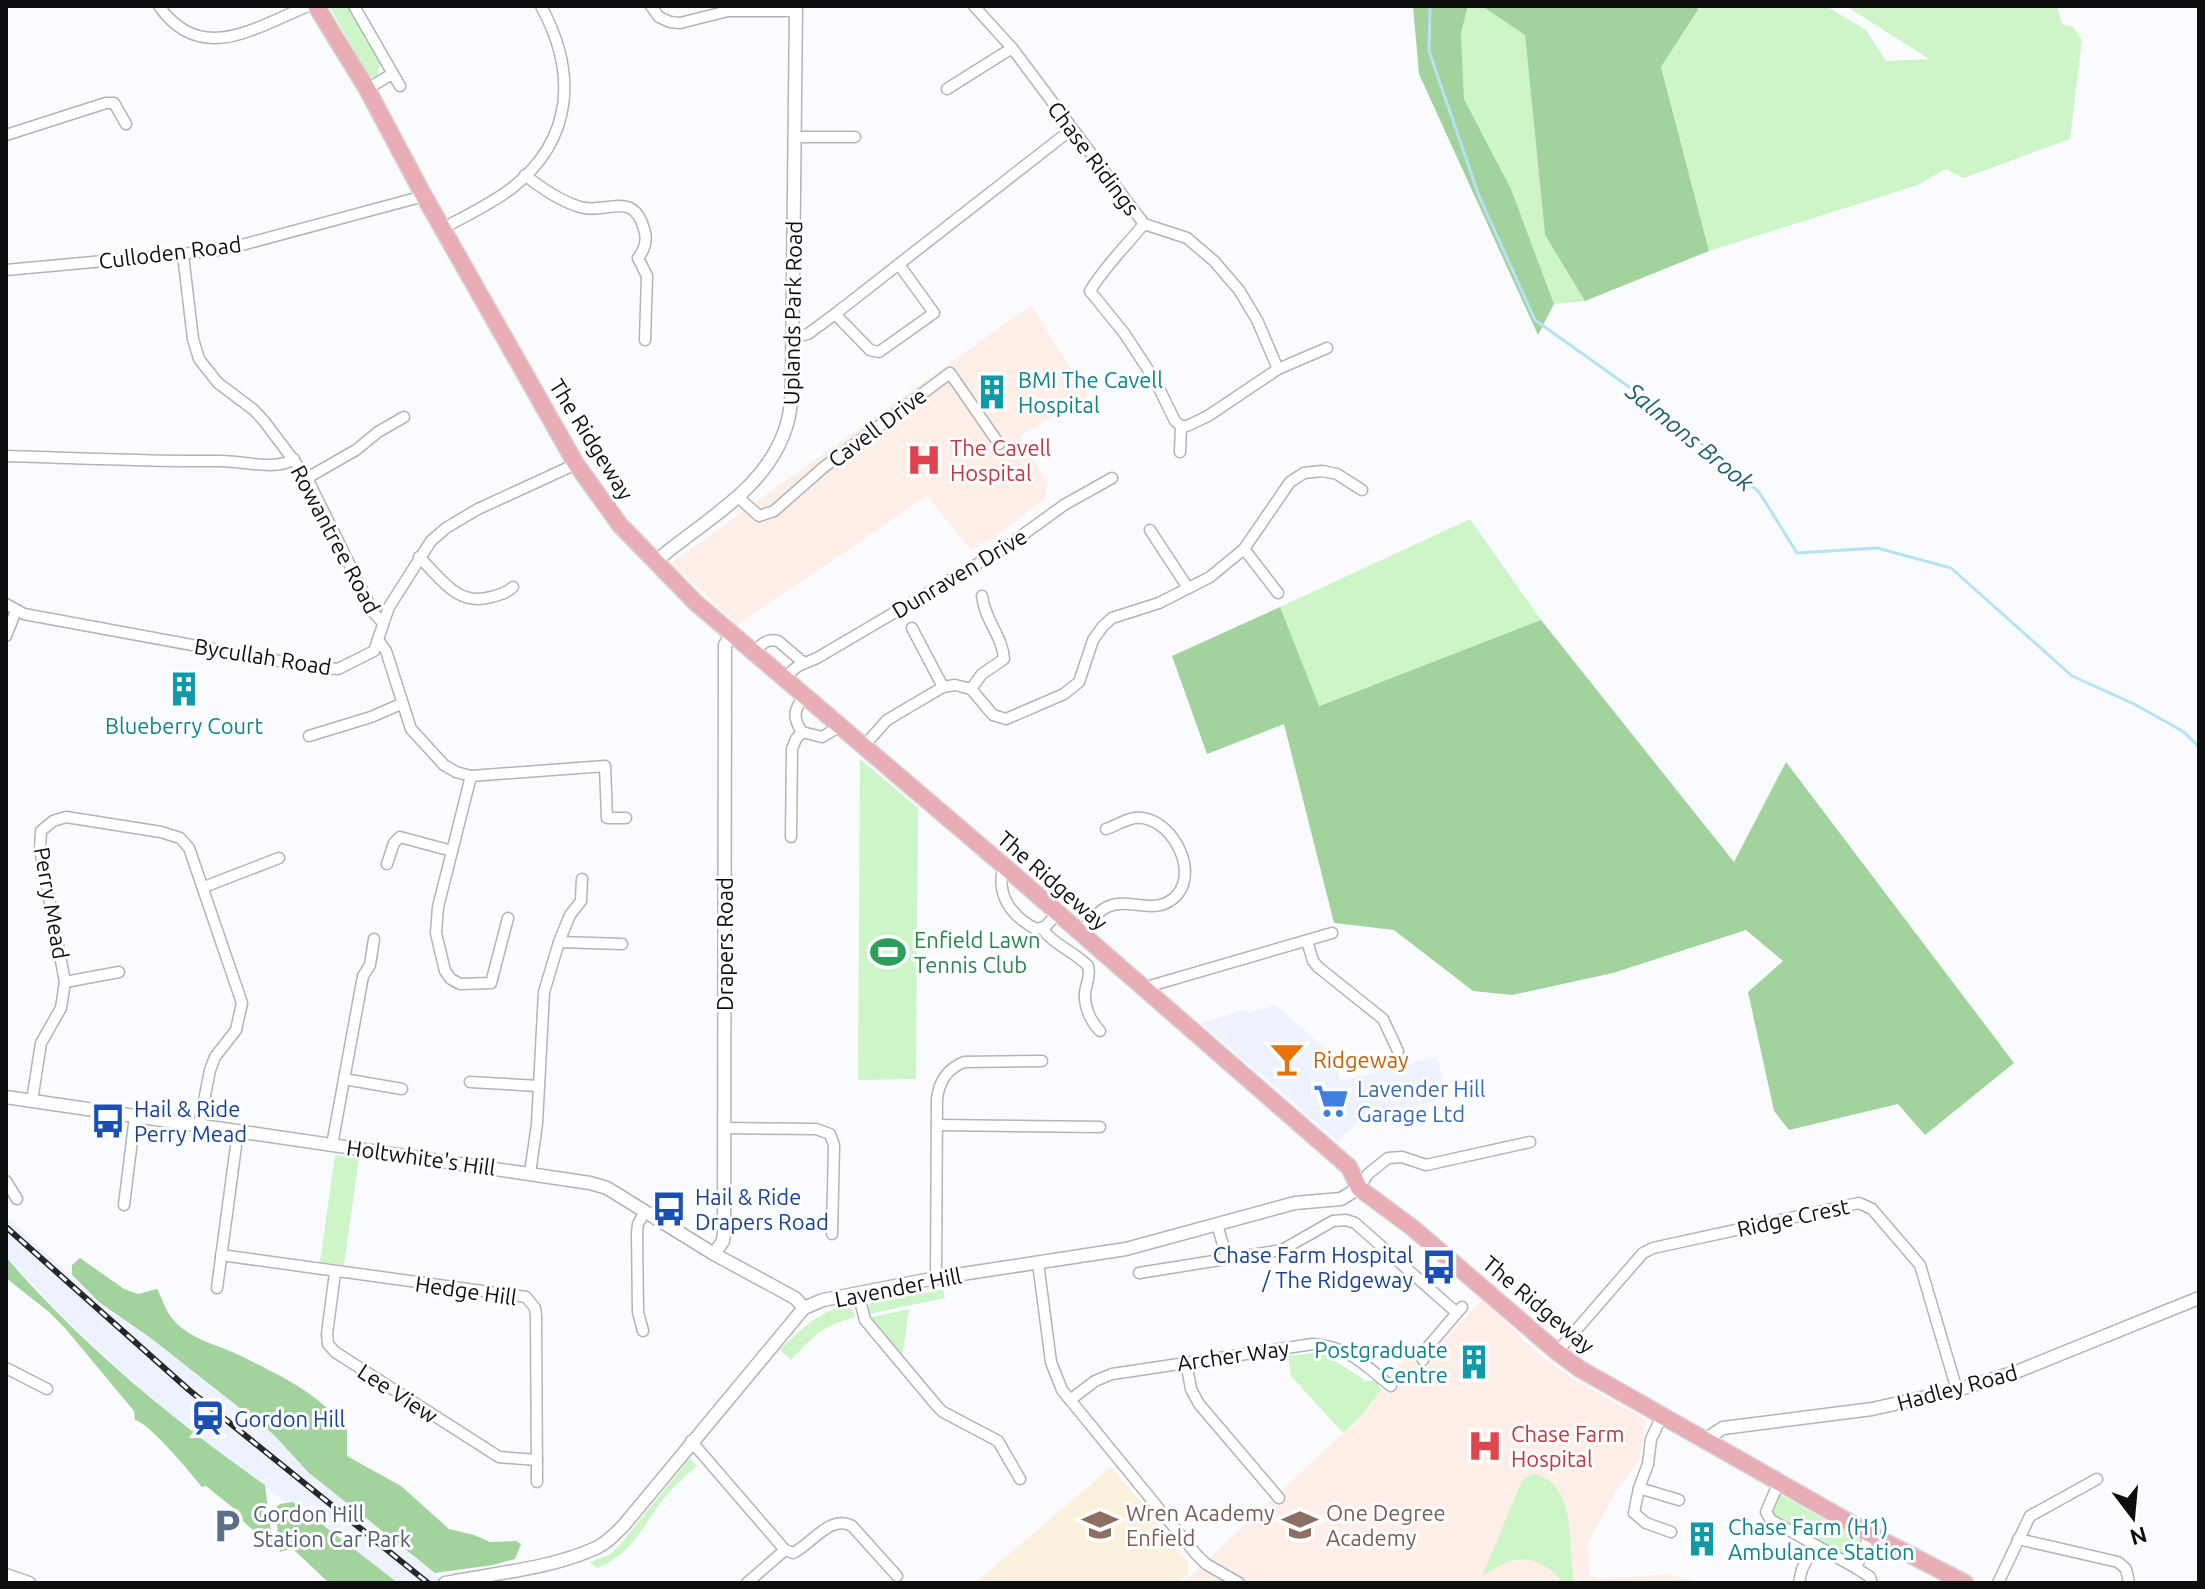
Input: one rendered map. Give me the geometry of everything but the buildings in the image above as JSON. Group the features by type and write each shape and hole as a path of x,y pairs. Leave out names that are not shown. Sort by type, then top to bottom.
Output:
{"main road":[{"name":"The Ridgeway","path":"316,6 367,89 576,464 620,525 655,562 731,634 1004,866 1349,1167 1359,1188 1475,1279 1557,1352 1580,1369 1870,1534 1965,1583"}],"street":[{"path":"159,6 177,27 200,38 213,39 239,35 308,6"},
{"path":"354,6 400,86"},
{"path":"443,228 500,196 525,175 551,142 565,104 561,54 556,35 541,6"},
{"path":"651,6 659,17 680,23 728,11 796,9"},
{"name":"Chase Ridings","path":"974,6 1012,48 1144,224 1187,238 1214,261 1239,290 1257,320 1278,369"},
{"path":"982,15 990,6"},
{"name":"Uplands Park Road","path":"655,562 738,497 765,467 779,444 789,418 793,337 796,9"},
{"path":"947,89 1012,48"},
{"path":"367,89 392,74"},
{"path":"6,135 106,103 114,103 126,124"},
{"path":"793,337 808,334 900,266 1072,129"},
{"path":"795,137 855,137"},
{"path":"525,175 578,207 595,209 621,205 640,219 646,243 638,258 647,276 645,340"},
{"name":"Culloden Road","path":"6,270 223,250 424,196"},
{"path":"1144,224 1085,292 1131,344 1155,380 1175,421 1181,426 1208,416 1278,369 1327,348"},
{"name":"Rowantree Road","path":"183,255 193,339 199,359 218,383 254,410 294,459 307,478 373,612 382,622"},
{"path":"835,314 870,350 879,352 934,313 900,266"},
{"name":"Cavell Drive","path":"738,497 759,516 774,511 824,467 950,373 999,444"},
{"path":"307,478 404,417"},
{"path":"1180,452 1181,426"},
{"path":"6,456 185,463 284,464 294,459"},
{"path":"379,641 382,622 431,541 462,517 576,464"},
{"path":"863,747 887,720 943,687 955,685 971,689 993,715 1006,719 1064,694 1079,682 1093,640 1103,626 1112,618 1159,603 1210,577 1244,549 1290,482 1304,473 1322,471 1337,474 1362,490"},
{"name":"Dunraven Drive","path":"784,678 804,663 1006,547 1064,505 1112,478"},
{"path":"1150,530 1188,588"},
{"path":"1244,549 1278,593"},
{"path":"419,557 457,595 471,601 506,592 513,587"},
{"path":"971,689 982,674 1004,659 1003,648 984,613 982,596"},
{"name":"Bycullah Road","path":"6,604 16,611 331,669 344,668 370,655 379,641"},
{"path":"6,636 16,611"},
{"path":"912,628 943,687"},
{"name":"Drapers Road","path":"714,1254 724,1232 725,645 731,634"},
{"path":"753,653 761,644 773,640 804,663"},
{"name":"Rowantree Road","path":"379,641 386,651 411,729 444,765 471,776"},
{"path":"804,696 794,716 802,732 822,737 839,727"},
{"path":"309,736 371,717 401,704"},
{"path":"791,837 792,749 802,732"},
{"path":"508,918 491,983 460,984 451,979 445,971 436,921 471,776 605,766 607,818 626,818"},
{"name":"Perry Mead","path":"32,1101 41,1043 61,1008 65,982 40,850 41,831 53,821 66,817 161,832 180,838 189,848 242,1003 236,1030 215,1057 210,1070 199,1126"},
{"path":"1080,933 1105,907 1122,903 1151,908 1165,904 1176,896 1184,884 1182,853 1176,841 1164,830 1149,820 1137,818 1106,829"},
{"path":"387,864 394,843 400,837 452,851"},
{"path":"204,887 279,858"},
{"path":"1004,866 1000,883 1006,905 1031,927 1042,928 1057,914"},
{"path":"530,1173 544,992 559,942 570,915 581,901 582,879"},
{"path":"1042,928 1051,941 1088,966 1089,982 1085,994 1088,1012 1100,1031"},
{"path":"1143,988 1332,933"},
{"path":"332,1145 363,976 370,965 374,939"},
{"path":"1307,941 1318,967 1383,1019 1398,1051"},
{"path":"559,942 622,944"},
{"name":"Perry Mead","path":"65,982 119,972"},
{"path":"936,1278 938,1090 942,1080 955,1066 973,1060 1042,1061"},
{"path":"344,1079 402,1089"},
{"path":"470,1082 539,1086"},
{"name":"Holtwhite's Hill","path":"6,1097 581,1181 607,1188 714,1254 795,1298 804,1308"},
{"path":"124,1205 135,1116"},
{"path":"937,1125 1100,1127"},
{"path":"724,1128 816,1129 830,1134 834,1145 832,1234"},
{"path":"217,1288 238,1131"},
{"path":"1359,1188 1368,1174 1388,1158 1402,1157 1426,1165 1530,1142"},
{"path":"6,1181 17,1199"},
{"name":"Lavender Hill","path":"445,1583 564,1558 596,1548 607,1541 624,1525 804,1308 823,1300 936,1278 1126,1249 1295,1203 1341,1199 1359,1188"},
{"name":"Ridge Crest","path":"1557,1352 1636,1260 1653,1248 1859,1203 1872,1209 1920,1265 1957,1390"},
{"path":"643,1331 638,1312 637,1233 645,1211"},
{"path":"1139,1273 1282,1250 1333,1221 1346,1220 1355,1223 1459,1310 1427,1348 1423,1360"},
{"path":"1217,1224 1227,1259"},
{"name":"Hedge Hill","path":"221,1255 518,1296 531,1301 536,1316 537,1482"},
{"path":"1038,1263 1052,1369 1070,1400 1196,1554 1206,1564 1239,1583"},
{"name":"Lee View","path":"335,1273 327,1334 328,1344 335,1352 499,1457 537,1460"},
{"path":"858,1293 865,1320 937,1406 998,1441 1020,1479"},
{"name":"Hadley Road","path":"1706,1439 1723,1428 1872,1409 1957,1390 2016,1372 2199,1298"},
{"name":"Archer Way","path":"1070,1400 1103,1376 1313,1344 1328,1345 1352,1354 1391,1386"},
{"path":"1186,1362 1191,1389 1199,1404 1279,1498"},
{"path":"6,1368 47,1389"},
{"path":"1663,1414 1651,1439 1648,1464 1634,1513 1646,1523 1671,1532"},
{"path":"691,1441 785,1550 793,1553 830,1526 844,1522 852,1526 897,1576"},
{"path":"1998,1583 2026,1521 2034,1513 2097,1479"},
{"path":"1779,1482 1767,1516 1856,1568 1870,1577 1872,1583"},
{"path":"1639,1488 1679,1500"},
{"path":"1856,1568 1870,1534"},
{"path":"2018,1539 2118,1562 2126,1569 2129,1583"},
{"path":"1799,1583 1802,1569 1815,1545"},
{"path":"747,1583 785,1550"},
{"path":"6,1575 29,1583"}],"shaded area":[{"name":"The Cavell Hospital","path":"1031,305 1088,396 1020,436 1047,483 1046,498 992,539 971,550 927,496 737,625 671,563"},
{"path":"1275,1005 1329,1052 1341,1081 1437,1057 1447,1098 1361,1119 1337,1141 1201,1023 1246,1009 1248,1013"},
{"name":"Gordon Hill","path":"6,1216 99,1302 152,1339 273,1434 309,1473 446,1583 398,1583 170,1415 84,1337 6,1257"},
{"name":"Chase Farm Hospital","path":"1483,1299 1533,1349 1573,1379 1647,1420 1639,1460 1615,1493 1588,1543 1590,1575 1597,1579 1671,1574 1697,1583 1183,1583 1361,1416 1408,1353 1434,1351"},
{"name":"Wren Academy Enfield","path":"1111,1467 1156,1519 1159,1532 1188,1562 1188,1574 1178,1583 975,1583"}],"green space":[{"path":"329,6 348,6 380,63 377,76 370,78"},
{"path":"1413,6 1468,6 1461,33 1464,99 1511,189 1554,304 1538,335 1419,74"},
{"path":"1468,6 1482,6 1525,35 1545,235 1585,301 1554,304 1511,189 1464,99 1461,33"},
{"path":"1482,6 1696,6 1698,10 1661,67 1709,251 1585,301 1545,235 1525,35"},
{"path":"1696,6 1826,6 1866,30 1886,61 1929,59 1846,6 2057,6 2062,24 2073,27 2082,40 2070,139 1964,178 1945,169 1918,185 1709,251 1661,67 1698,11"},
{"path":"1470,519 1541,620 1318,706 1280,607"},
{"path":"1280,607 1319,706 1541,620 1734,862 1786,762 2014,1063 1925,1135 1898,1104 1789,1130 1774,1111 1748,992 1783,961 1746,930 1613,973 1512,995 1473,991 1394,930 1334,923 1284,724 1207,754 1172,656"},
{"name":"Enfield Lawn Tennis Club","path":"860,759 918,808 916,1079 858,1080"},
{"path":"335,1155 359,1158 344,1265 320,1262"},
{"path":"6,1257 65,1320 128,1379 195,1434 265,1485 273,1548 236,1515 237,1511 206,1486 202,1487 159,1439 135,1420 134,1411 65,1328 6,1278"},
{"path":"80,1258 124,1289 138,1294 157,1289 171,1317 186,1331 298,1386 324,1405 347,1429 347,1456 401,1486 449,1529 490,1542 516,1541 521,1544 515,1559 435,1573 309,1473 273,1434 152,1339 99,1302 72,1275 72,1265"},
{"path":"943,1289 945,1298 869,1314 871,1303"},
{"path":"847,1304 855,1317 819,1333 791,1360 780,1350 810,1322"},
{"path":"909,1309 902,1358 868,1318"},
{"path":"1326,1355 1366,1381 1376,1380 1381,1390 1343,1433 1291,1376 1288,1356"},
{"path":"690,1458 697,1466 665,1497 628,1547 597,1568 590,1562 609,1555 619,1546"},
{"path":"1535,1474 1559,1491 1565,1505 1574,1583 1564,1583 1543,1565 1527,1560 1509,1562 1482,1576 1521,1483"},
{"path":"1777,1493 1861,1540 1855,1558 1849,1559 1770,1514"},
{"path":"293,1502 398,1583 329,1583 292,1548 280,1552 275,1508"}],"waterway":[{"name":"Salmons Brook","path":"1430,6 1429,51 1479,196 1535,320 1660,409 1759,492 1797,553 1877,548 1951,568 2072,676 2134,704 2184,732 2199,747"}],"railway":[{"path":"6,1227 189,1390 428,1583"}],"place":[{"name":"BMI The Cavell Hospital","path":"992,392"},
{"name":"The Cavell Hospital","path":"924,460"},
{"name":"Blueberry Court","path":"184,689"},
{"name":"Enfield Lawn Tennis Club","path":"888,952"},
{"name":"Ridgeway","path":"1287,1059"},
{"name":"Lavender Hill Garage Ltd","path":"1331,1101"},
{"name":"Hail & Ride Perry Mead","path":"108,1121"},
{"name":"Hail & Ride Drapers Road","path":"669,1209"},
{"name":"Chase Farm Hospital / The Ridgeway","path":"1439,1267"},
{"name":"Postgraduate Centre","path":"1474,1362"},
{"name":"Gordon Hill","path":"208,1418"},
{"name":"Chase Farm Hospital","path":"1485,1446"},
{"name":"Wren Academy Enfield","path":"1100,1525"},
{"name":"One Degree Academy","path":"1300,1525"},
{"name":"Gordon Hill Station Car Park","path":"227,1526"},
{"name":"Chase Farm (H1) Ambulance Station","path":"1702,1539"}]}
